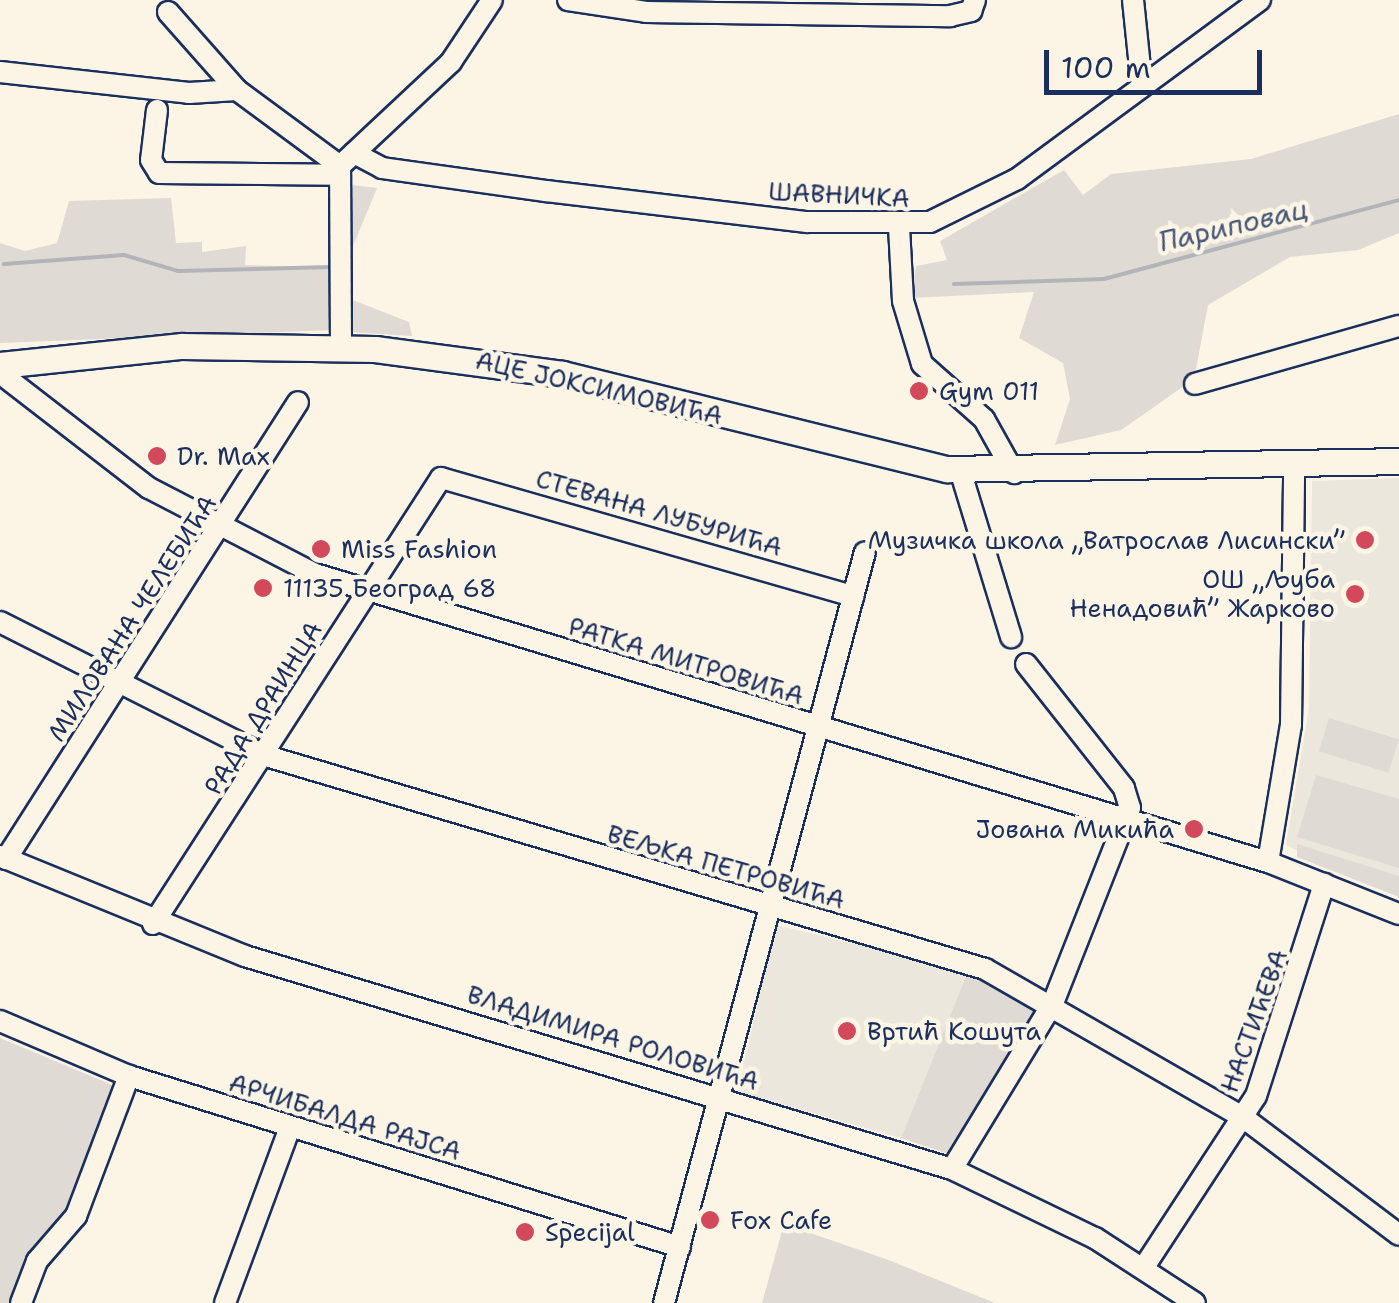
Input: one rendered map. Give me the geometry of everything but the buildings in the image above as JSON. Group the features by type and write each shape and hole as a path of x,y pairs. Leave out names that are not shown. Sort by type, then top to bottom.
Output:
{"main road":[{"name":"АЦЕ ЈОКСИМОВИЋА","path":"0,365 149,347 341,347 562,374 960,470 1014,473 1399,461"}],"street":[{"path":"341,347 344,164 450,62 492,0"},
{"path":"568,0 646,6 843,6 962,16 975,0"},
{"path":"1133,0 1142,87"},
{"name":"ШАВНИЧКА","path":"158,110 150,160 159,173 344,164 900,227 986,198 1260,0"},
{"name":"ШАВНИЧКА","path":"168,12 238,90 344,164"},
{"path":"0,72 188,93 238,90"},
{"path":"900,227 903,301 922,364 984,418 1014,473"},
{"path":"1195,384 1399,326"},
{"name":"РАТКА МИТРОВИЋА","path":"0,373 218,530 366,592 1268,862 1399,914"},
{"name":"МИЛОВАНА ЧЕЛЕБИЋА","path":"3,857 118,687 298,402"},
{"path":"1268,862 1292,725 1294,466"},
{"path":"960,470 1011,637"},
{"name":"РАДА ДРАИНЦА","path":"153,924 432,485 452,478"},
{"name":"СТЕВАНА ЛУБУРИЋА","path":"452,478 853,596"},
{"path":"664,1303 766,906 865,552"},
{"name":"ВЕЉКА ПЕТРОВИЋА","path":"0,622 118,687 263,756 985,969 1053,1003 1244,1118 1399,1235"},
{"path":"952,1169 1053,1003 1126,821 1124,788 1026,664"},
{"name":"ВЛАДИМИРА РОЛОВИЋА","path":"3,857 153,924 952,1169 1144,1267 1195,1303"},
{"name":"НАСТИЋЕВА","path":"1144,1267 1244,1118 1285,1024 1324,884"},
{"name":"АРЧИБАЛДА РАЈСА","path":"0,1020 129,1076 680,1247"},
{"path":"21,1303 37,1261 76,1216 129,1076"},
{"path":"225,1303 290,1127"}],"shaded area":[{"path":"1399,114 1399,233 1358,250 1290,257 1208,305 1194,379 1121,430 1055,445 1070,399 1063,363 1019,338 1034,292 911,298 916,266 947,260 940,241 1064,170 1083,195 1111,174 1251,159"},
{"path":"353,185 377,188 349,256"},
{"path":"171,198 176,243 202,242 202,252 246,246 245,265 334,268 332,330 0,343 0,243 25,251 57,243 69,201"},
{"path":"350,299 409,322 412,336 350,332"},
{"name":"ОШ „Љуба Ненадовић” Жарково","path":"1399,478 1399,897 1286,845 1309,708 1312,481"},
{"path":"1329,718 1399,739 1389,773 1319,751"},
{"path":"1316,775 1399,799 1399,868 1297,837"},
{"path":"1297,844 1399,876 1399,897 1297,857"},
{"name":"Вртић Кошута","path":"776,925 968,971 901,1138 737,1092"},
{"path":"968,971 1038,1009 952,1155 901,1138"},
{"path":"0,1038 115,1086 68,1217 24,1263 10,1303 0,1303"},
{"path":"784,1224 886,1259 995,1303 762,1303"}],"waterway":[{"name":"Париповац","path":"954,284 1104,279 1399,200"},
{"name":"Париповац","path":"4,264 124,255 178,271 331,267"}],"place":[{"name":"Gym 011","path":"919,391"},
{"name":"Dr. Max","path":"157,456"},
{"name":"Музичка школа „Ватрослав Лисински”","path":"1365,540"},
{"name":"Miss Fashion","path":"321,549"},
{"name":"11135 Београд 68","path":"263,588"},
{"name":"ОШ „Љуба Ненадовић” Жарково","path":"1355,594"},
{"name":"Јована Микића","path":"1194,829"},
{"name":"Вртић Кошута","path":"847,1031"},
{"name":"Fox Cafe","path":"710,1220"},
{"name":"Specijal","path":"525,1232"}]}
